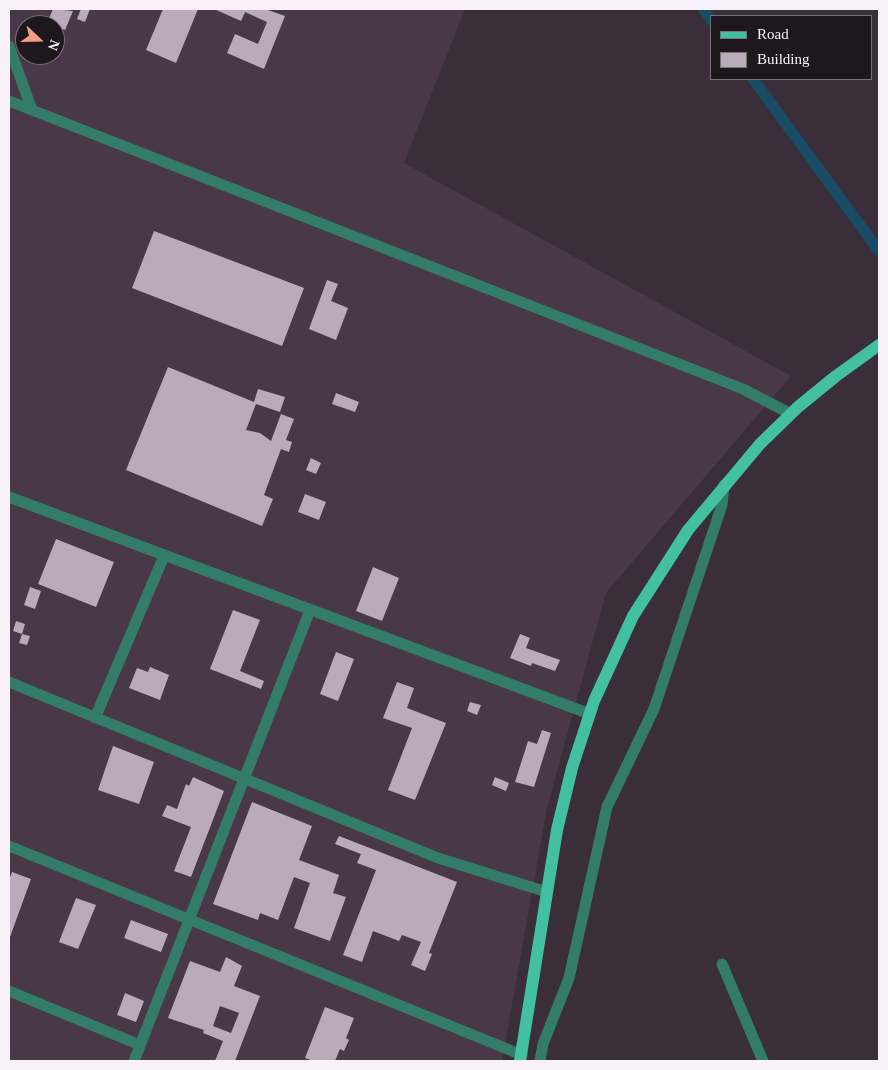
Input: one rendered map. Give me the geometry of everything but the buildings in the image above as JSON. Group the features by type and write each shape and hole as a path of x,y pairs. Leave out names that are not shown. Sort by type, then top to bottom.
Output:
{"main road":[{"path":"521,1058 557,830 572,768 590,714 633,616 688,530 724,485 790,414 836,376 879,345"}],"street":[{"path":"9,46 32,110"},
{"path":"9,101 743,389 790,414"},
{"path":"540,1061 543,1044 569,978 607,807 654,709 722,505 724,485"},
{"path":"9,497 590,714"},
{"path":"95,718 164,556"},
{"path":"134,1061 310,610"},
{"path":"9,682 438,858 547,892"},
{"path":"9,846 521,1058"},
{"path":"722,964 763,1061"},
{"path":"9,991 140,1045"}],"shaded area":[{"path":"9,9 465,9 404,163 791,376 606,593 547,808 502,1061 9,1061"}],"waterway":[{"path":"703,9 710,18"},
{"path":"754,80 879,251"}]}
